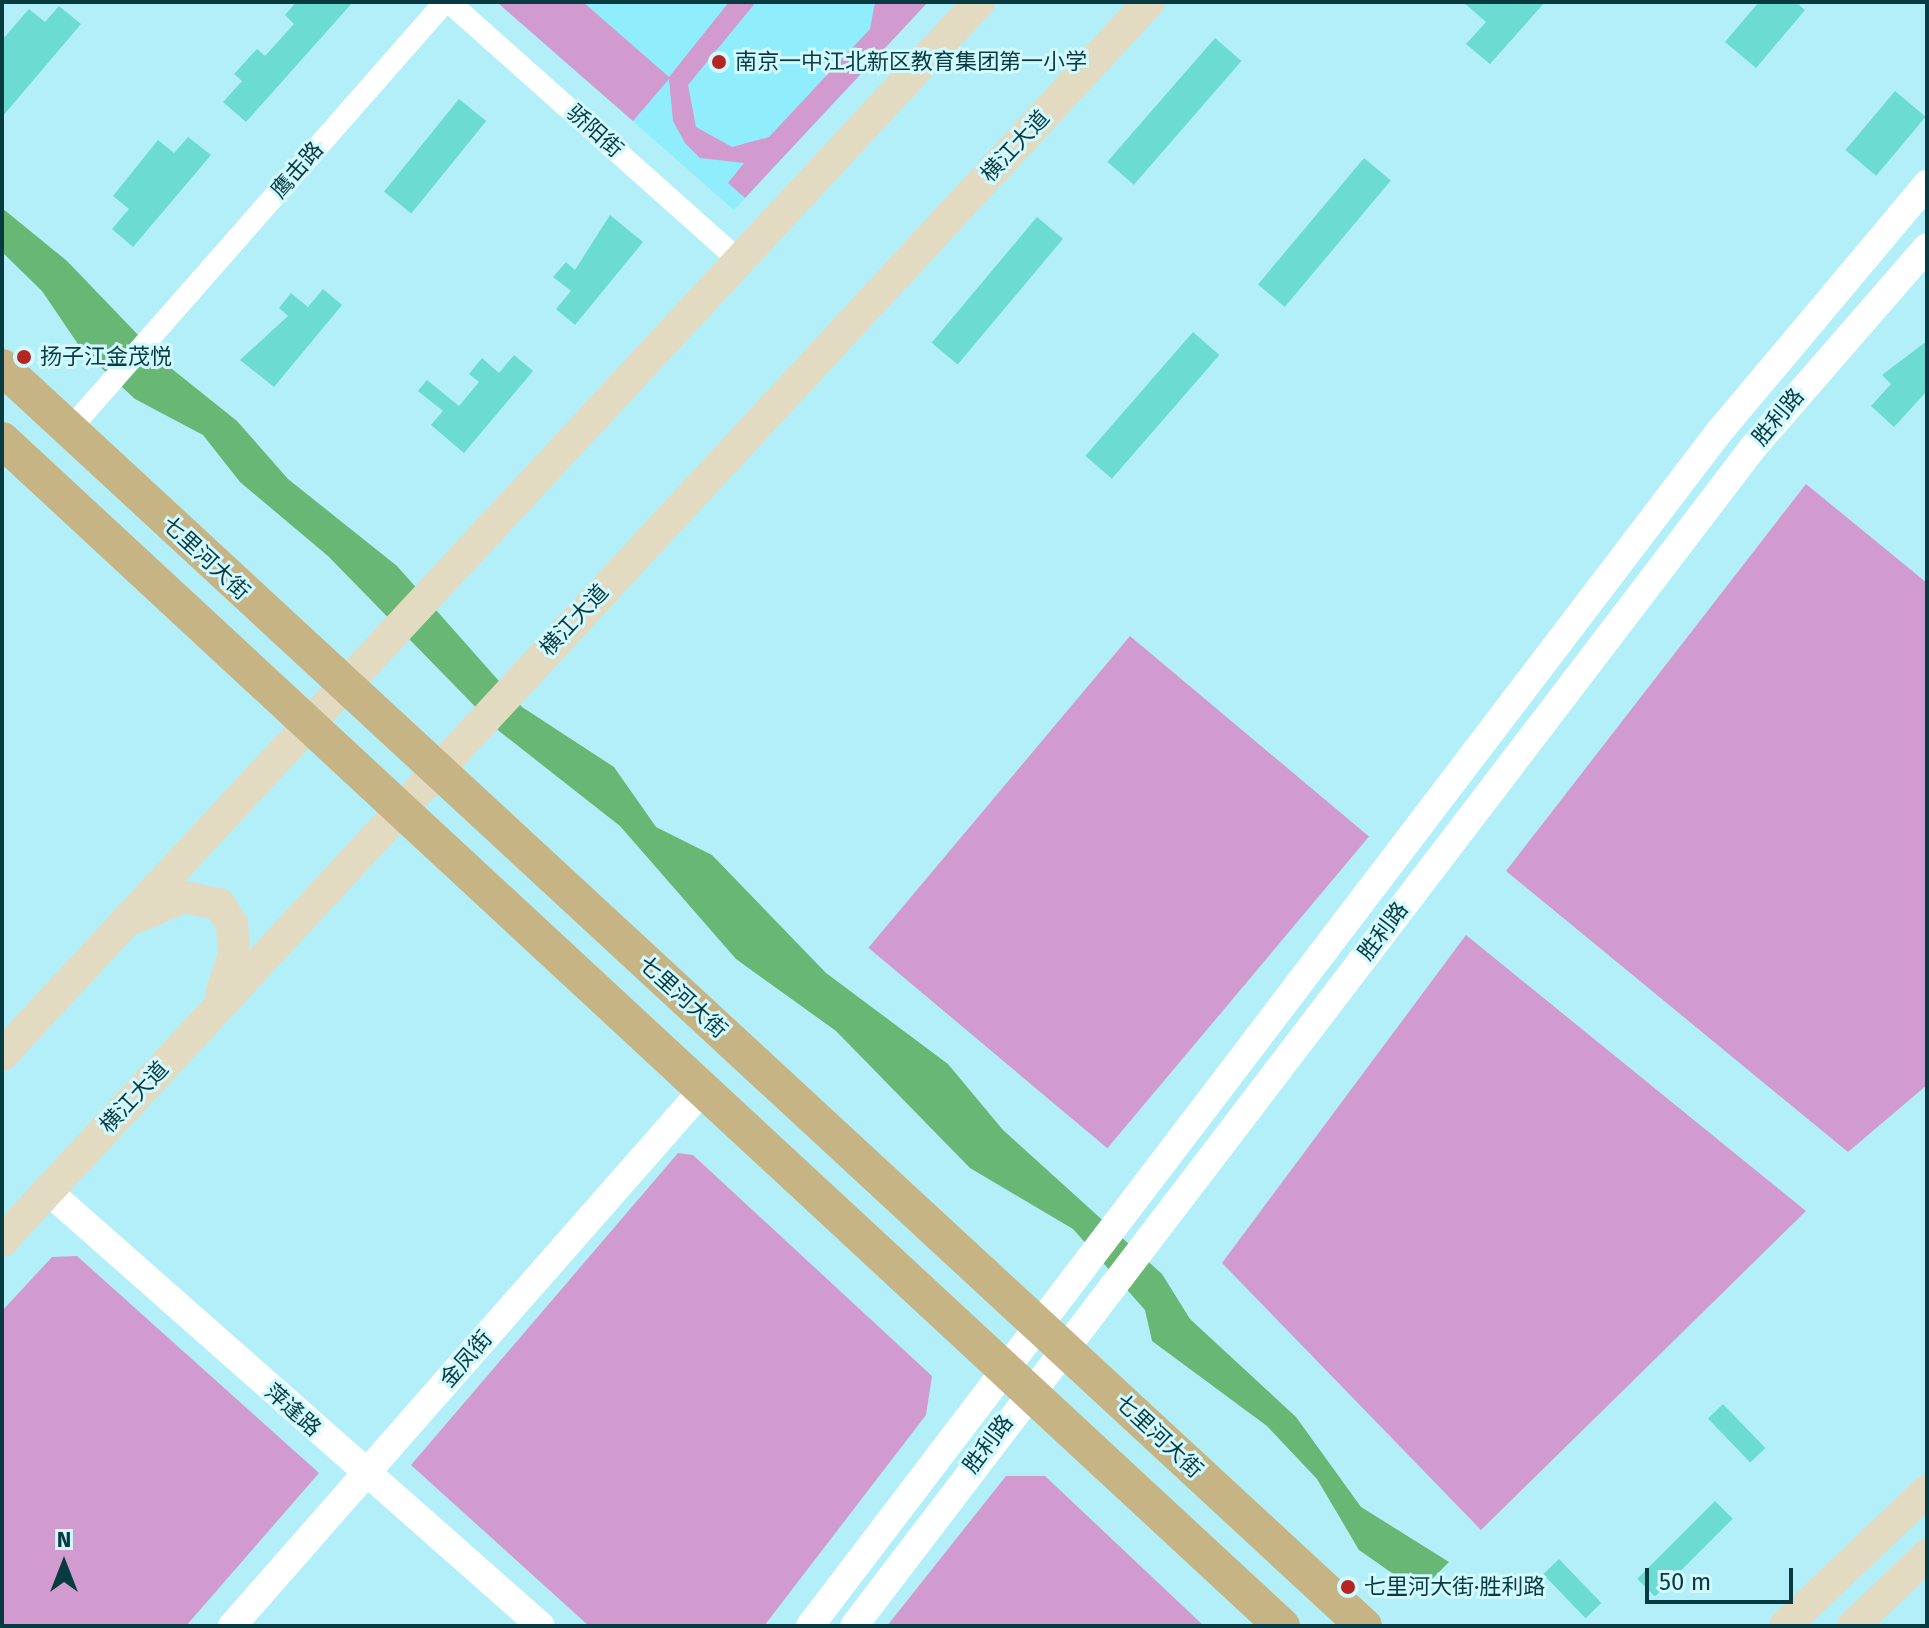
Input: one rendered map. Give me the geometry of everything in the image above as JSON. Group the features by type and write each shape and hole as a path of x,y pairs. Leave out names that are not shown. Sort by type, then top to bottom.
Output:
{"main road":[{"path":"2,1055 979,2"},
{"name":"横江大道","path":"2,1241 464,737 1149,2"},
{"name":"七里河大街","path":"2,367 433,771 1364,1626"},
{"path":"2,440 304,727 1282,1626"},
{"path":"126,921 185,897 219,904 232,924 234,955 216,1008"},
{"path":"1785,1626 1927,1491"},
{"path":"1853,1626 1927,1555"}],"street":[{"name":"骄阳街","path":"447,2 740,261"},
{"name":"鹰击路","path":"69,430 447,2"},
{"name":"胜利路","path":"1052,1337 1067,1290 1719,432 1927,184"},
{"name":"胜利路","path":"854,1626 926,1533 1016,1380 1052,1337 1095,1308 1755,445 1927,247"},
{"name":"金凤街","path":"232,1626 700,1093"},
{"name":"萍逢路","path":"48,1191 365,1474 541,1626"},
{"path":"810,1626 898,1511 1016,1380"},
{"path":"898,1511 921,1513 926,1533"}],"shaded area":[{"name":"南京一中江北新区教育集团第一小学","path":"497,2 928,2 734,210"},
{"path":"497,2 583,2 669,77 729,2 756,2 688,85 696,127 732,147 769,137 870,29 875,2 928,2 745,198 728,183 744,163 700,158 685,143 673,121 669,79 633,121"},
{"path":"2,208 67,261 167,365 237,421 288,479 397,566 522,707 614,767 656,827 712,855 826,973 948,1064 1003,1130 1162,1274 1190,1319 1296,1417 1361,1507 1449,1562 1419,1592 1359,1550 1317,1479 1267,1426 1152,1341 1145,1310 1073,1229 970,1168 836,1031 736,959 620,826 499,731 328,556 240,482 203,435 135,399 82,350 42,291 2,252"},
{"path":"1806,484 1927,583 1927,1085 1848,1152 1506,871"},
{"path":"1130,636 1369,837 1107,1148 868,948"},
{"path":"1466,935 1806,1211 1481,1530 1222,1263"},
{"path":"678,1153 693,1155 932,1376 926,1415 764,1626 589,1626 411,1465"},
{"path":"77,1256 319,1473 186,1626 2,1626 2,1311 52,1257"},
{"path":"1006,1476 1045,1476 1204,1626 887,1626"}],"building":[{"path":"296,2 353,2 246,122 223,102 242,81 234,74 257,49 265,56 294,24 285,15"},
{"path":"1463,2 1545,2 1490,64 1466,44 1486,22"},
{"path":"1759,2 1796,2 1805,10 1756,68 1725,42"},
{"path":"59,6 81,24 2,117 2,40 29,9 45,22"},
{"path":"1215,38 1241,61 1134,185 1107,162"},
{"path":"1895,91 1926,117 1876,176 1846,150"},
{"path":"459,99 486,121 411,214 384,191"},
{"path":"188,137 211,155 133,247 112,229 129,209 113,196 158,140 174,153"},
{"path":"1364,158 1391,180 1285,307 1258,284"},
{"path":"610,215 643,242 575,325 556,309 571,291 553,277 566,262 575,270"},
{"path":"1037,217 1063,239 958,364 932,343"},
{"path":"323,289 342,305 274,387 240,360 288,316 279,308 291,293 308,307"},
{"path":"1193,332 1219,355 1112,479 1085,456"},
{"path":"1927,341 1927,391 1894,427 1871,406 1891,384 1882,375"},
{"path":"514,355 533,371 464,453 431,425 443,411 418,391 427,380 459,406 479,382 469,374 482,358 499,373"},
{"path":"1723,1404 1765,1448 1750,1462 1708,1419"},
{"path":"1715,1501 1733,1519 1655,1596 1637,1579"},
{"path":"1559,1559 1601,1603 1586,1618 1543,1574"}],"place":[{"name":"南京一中江北新区教育集团第一小学","path":"719,62"},
{"name":"扬子江金茂悦","path":"24,357"},
{"name":"七里河大街·胜利路","path":"1348,1587"}]}
